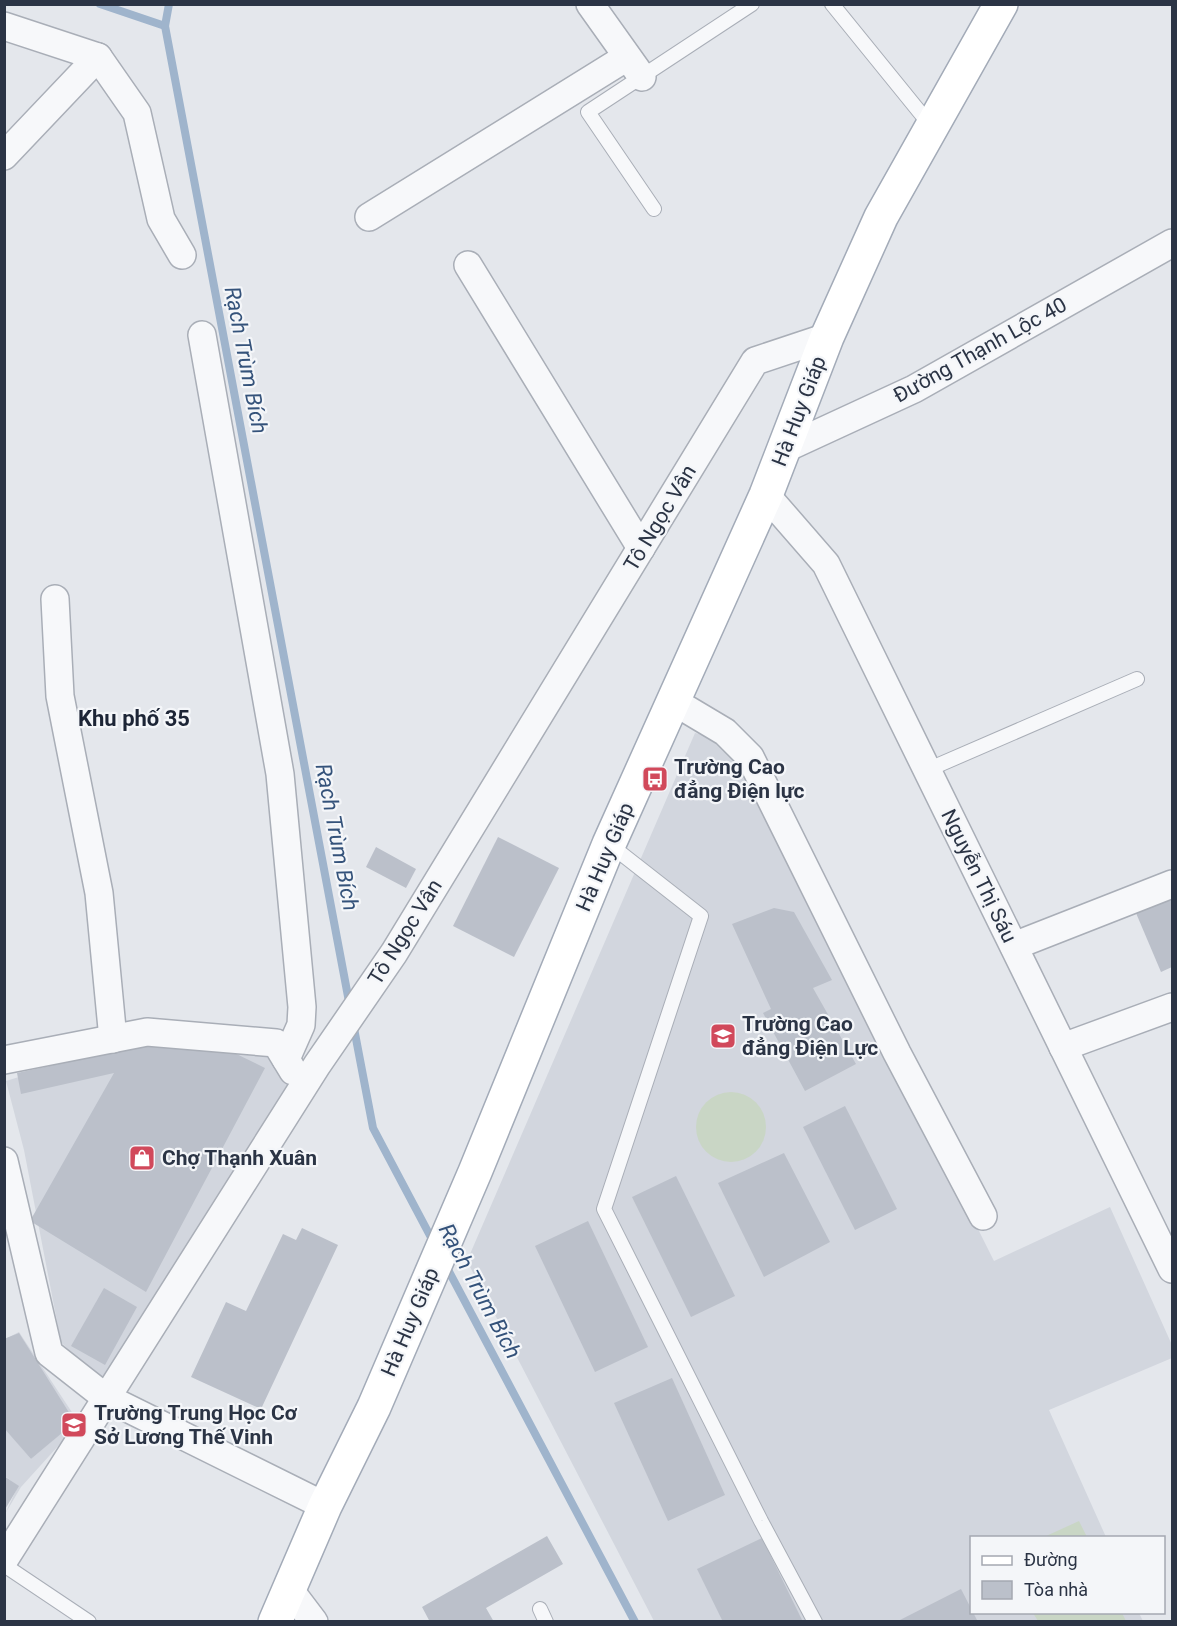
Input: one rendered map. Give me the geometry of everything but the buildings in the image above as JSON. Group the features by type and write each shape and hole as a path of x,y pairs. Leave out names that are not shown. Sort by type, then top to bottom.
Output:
{"main road":[{"name":"Hà Huy Giáp","path":"274,1622 325,1506 374,1407 475,1172 609,844 766,495 827,337 881,217 1001,4"}],"street":[{"path":"369,217 635,67 590,4"},
{"path":"4,26 98,57 137,113 161,219 182,255"},
{"path":"4,156 98,57"},
{"name":"Đường Thạnh Lộc 40","path":"784,449 914,389 1173,243"},
{"path":"468,265 641,548"},
{"path":"202,335 280,774 302,1007 301,1025 286,1059"},
{"name":"Tô Ngọc Vân","path":"4,1560 310,1076 394,953 755,361 827,337"},
{"name":"Nguyễn Thị Sáu","path":"766,495 826,564 1173,1269"},
{"path":"55,599 60,696 99,893 113,1039"},
{"path":"673,701 725,732 750,757 897,1053 983,1216"},
{"path":"1014,946 1173,884"},
{"path":"1063,1047 1173,1007"},
{"path":"4,1060 147,1032 276,1043 286,1059 310,1076"},
{"path":"4,1161 49,1353 105,1397 325,1506"},
{"path":"289,1590 314,1622"}],"lane":[{"path":"654,209 588,112 635,67 752,4"},
{"path":"832,4 932,128"},
{"path":"927,770 1137,679"},
{"path":"609,844 701,916 604,1209 760,1521 815,1622"},
{"path":"4,1565 89,1622"}],"shaded area":[{"name":"Trường Cao đẳng Điện Lực","path":"695,733 735,743 994,1261 1110,1207 1172,1345 1172,1358 1049,1410 1106,1536 970,1536 970,1614 1140,1614 1143,1621 654,1621 467,1261"},
{"name":"Chợ Thạnh Xuân","path":"263,1037 289,1082 101,1384 61,1342 24,1150 6,1081 126,1044"},
{"name":"Trường Trung Học Cơ Sở Lương Thế Vinh","path":"19,1332 79,1423 21,1487 5,1514 18,1486 5,1476 5,1428 31,1459 74,1422 5,1339"}],"green space":[{"path":"724,1092 738,1092 751,1098 760,1107 766,1120 764,1140 756,1152 738,1162 724,1162 711,1156 702,1147 696,1134 696,1120 702,1107 711,1098"},
{"path":"1079,1521 1086,1536 1046,1536"},
{"path":"1034,1614 1122,1614 1126,1621 1038,1621"}],"waterway":[{"path":"100,4 165,26"},
{"name":"Rạch Trùm Bích","path":"169,4 165,26 350,1007"},
{"name":"Rạch Trùm Bích","path":"353,1023 373,1128 435,1245"},
{"name":"Rạch Trùm Bích","path":"445,1264 635,1622"}],"place":[{"name":"Trường Cao đẳng Điện lực","path":"655,779"},
{"name":"Trường Cao đẳng Điện Lực","path":"723,1036"},
{"name":"Chợ Thạnh Xuân","path":"142,1158"},
{"name":"Trường Trung Học Cơ Sở Lương Thế Vinh","path":"74,1425"}],"district":[{"name":"Khu phố 35","path":"134,718"}]}
